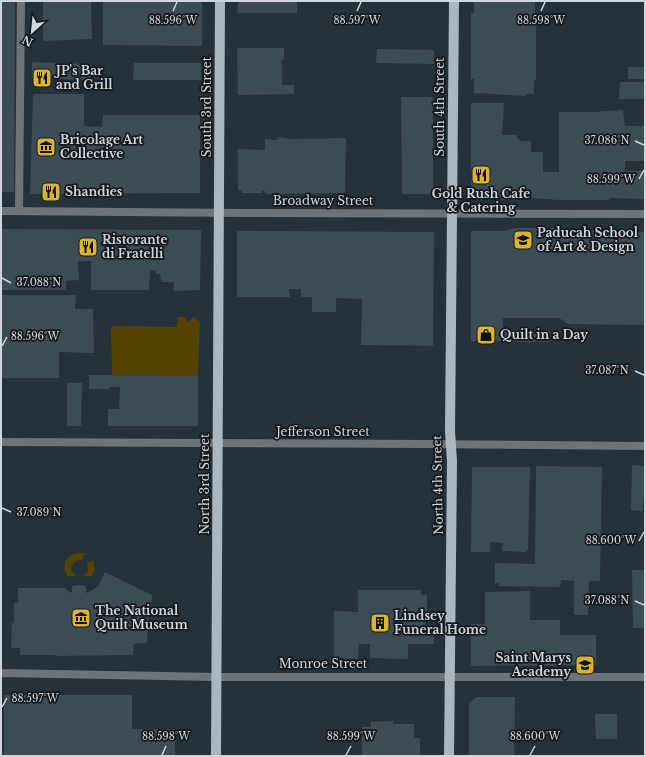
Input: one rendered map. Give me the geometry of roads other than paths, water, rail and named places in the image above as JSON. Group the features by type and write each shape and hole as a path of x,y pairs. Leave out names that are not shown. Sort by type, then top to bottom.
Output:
{"main road":[{"name":"South 3rd Street","path":"219,212 220,1"},
{"name":"South 4th Street","path":"452,213 454,1"},
{"name":"North 3rd Street","path":"216,756 219,212"},
{"name":"North 4th Street","path":"449,756 452,213"}],"street":[{"path":"19,211 22,1"},
{"name":"Broadway Street","path":"1,211 645,214"},
{"name":"Jefferson Street","path":"1,442 645,446"},
{"name":"Monroe Street","path":"1,673 217,677 645,677"}],"place":[{"name":"JP's Bar and Grill","path":"42,78"},
{"name":"Bricolage Art Collective","path":"46,147"},
{"name":"Gold Rush Cafe & Catering","path":"481,175"},
{"name":"Shandies","path":"51,192"},
{"name":"Paducah School of Art & Design","path":"523,240"},
{"name":"Ristorante di Fratelli","path":"88,247"},
{"name":"Quilt in a Day","path":"486,335"},
{"name":"The National Quilt Museum","path":"81,618"},
{"name":"Lindsey Funeral Home","path":"380,623"},
{"name":"Saint Marys Academy","path":"585,665"}]}
